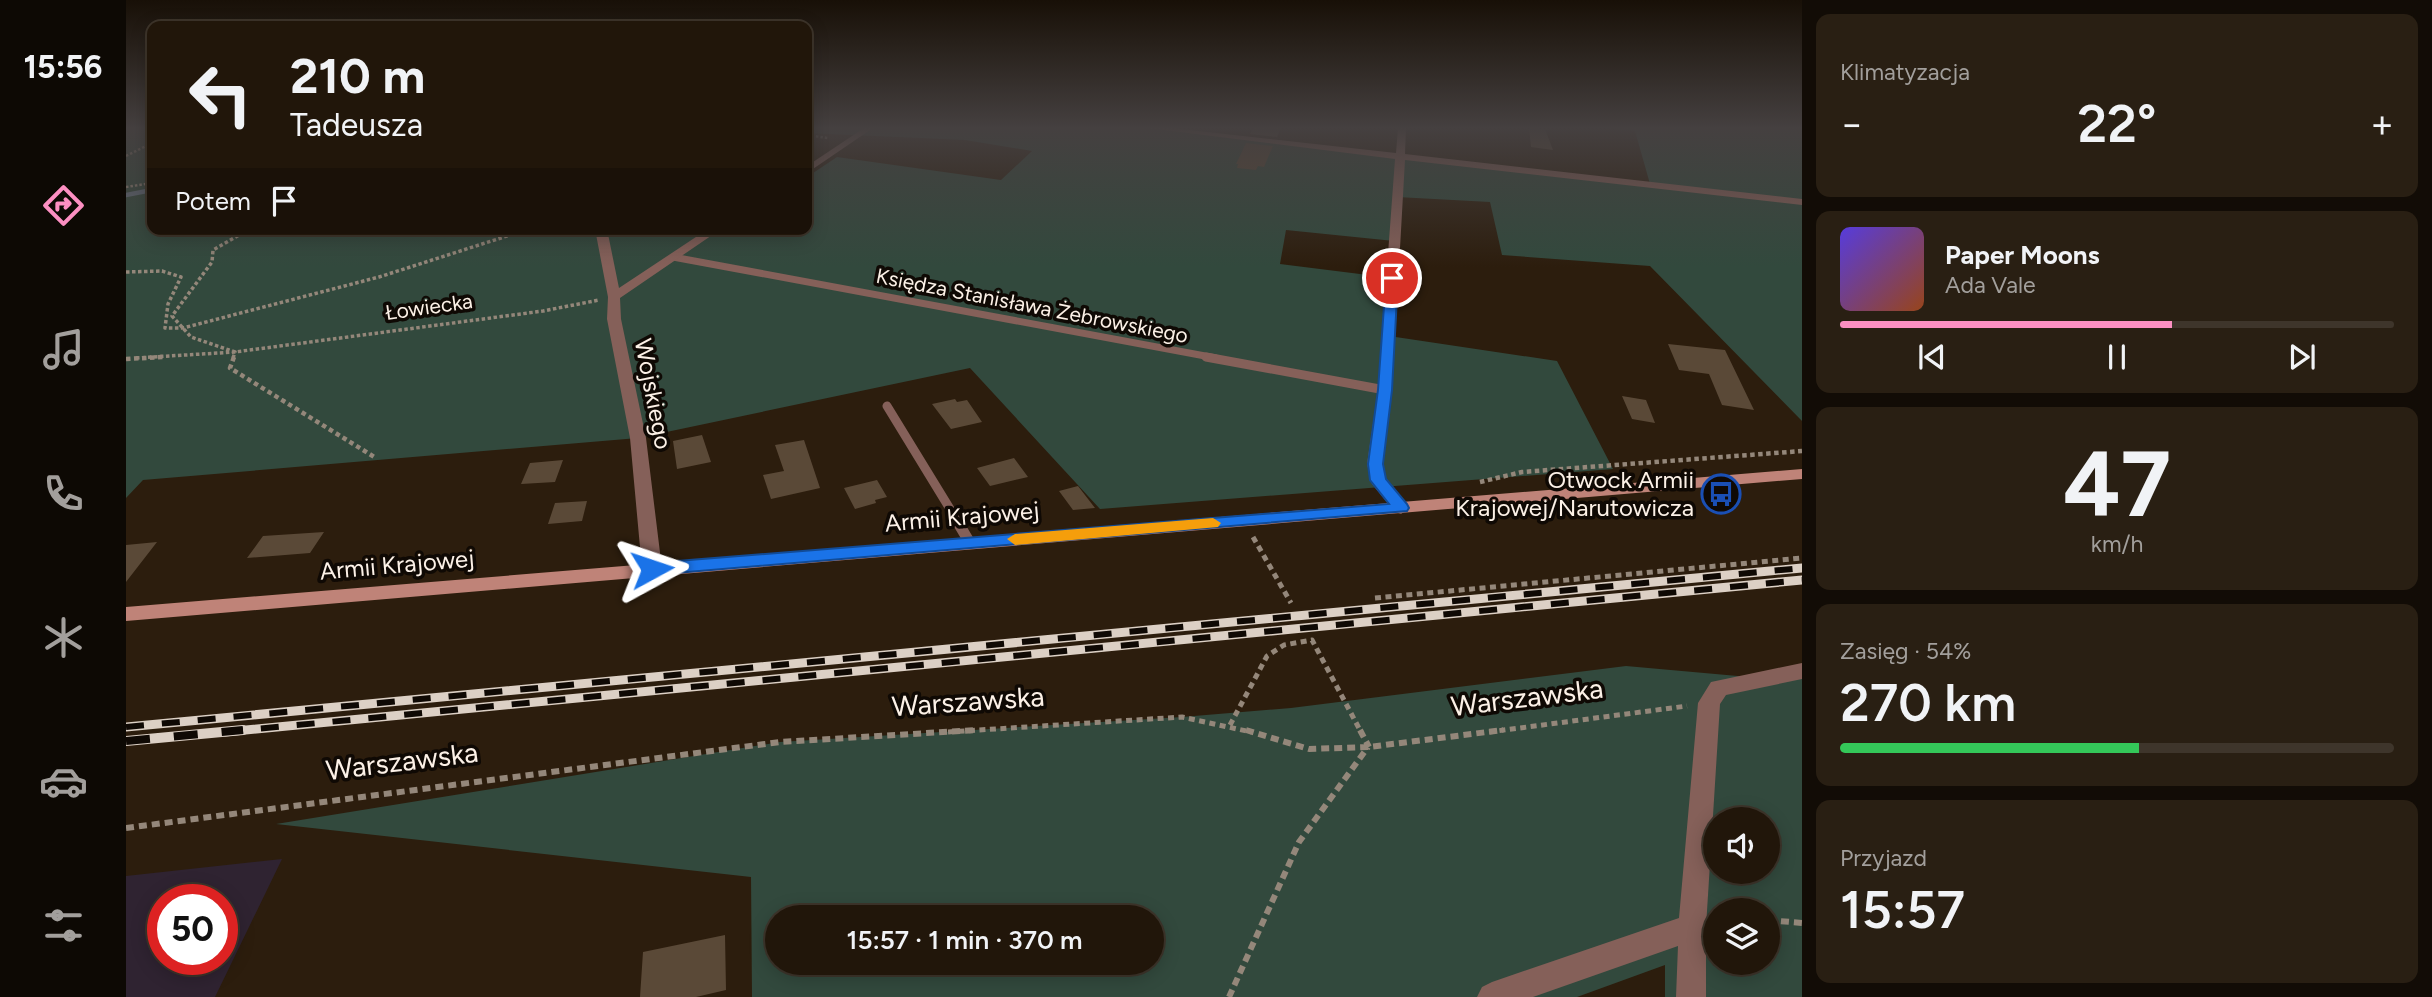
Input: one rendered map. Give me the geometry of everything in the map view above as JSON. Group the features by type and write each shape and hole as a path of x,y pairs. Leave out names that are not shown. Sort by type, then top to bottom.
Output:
{"main road":[{"name":"Armii Krajowej","path":"126,614 1802,474"}],"street":[{"path":"1401,175 1385,390 1376,464 1378,480 1401,508"},
{"path":"1563,175 1802,202"},
{"name":"Wojskiego","path":"602,235 614,298 614,319 638,438 652,569"},
{"path":"614,298 707,235"},
{"path":"1691,997 1692,927 1709,703 1719,688 1802,671"},
{"path":"1492,997 1692,927"}],"lane":[{"name":"Księdza Stanisława Żebrowskiego","path":"673,257 1385,390"},
{"path":"887,406 970,543"}],"path":[{"path":"126,187 147,184"},
{"path":"239,235 213,250 212,262 172,316 178,329 203,344 235,352 230,368 376,458"},
{"path":"126,272 162,271 181,277 168,304 165,328 193,328 215,317 278,304 446,258 512,235"},
{"name":"Łowiecka","path":"126,359 235,352 543,311 614,298"},
{"path":"1475,484 1522,472 1802,451"},
{"path":"1252,535 1291,603"},
{"path":"1375,598 1802,558"},
{"path":"1229,997 1299,842 1369,747 1312,640 1284,645 1268,656 1230,725"},
{"name":"Warszawska","path":"126,828 780,742 1182,717 1230,725 1309,749 1369,747 1709,703"},
{"path":"1780,921 1802,923"}],"shaded area":[{"path":"282,859 238,950 238,884 147,884 147,975 226,975 215,997 126,997 126,876"}],"green space":[{"path":"126,175 147,175 147,235 812,235 812,175 962,175 1001,180 1007,175 1566,175 1650,184 1647,175 1802,175 1802,421 1650,266 1502,255 1490,202 1397,197 1394,241 1286,230 1280,264 1392,278 1389,336 1557,361 1613,469 1100,509 970,368 638,438 143,480 126,498"},
{"path":"1626,666 1760,678 1802,672 1802,997 1665,997 1665,965 1577,997 752,997 751,877 276,824 780,742 1291,708"}],"building":[{"path":"1668,344 1725,350 1754,410 1722,405 1709,374 1679,370"},
{"path":"1622,396 1646,400 1655,423 1632,419"},
{"path":"955,399 957,402 967,400 982,422 951,429 932,404"},
{"path":"702,435 711,462 677,469 673,441"},
{"path":"804,440 820,488 771,499 763,475 784,471 775,445"},
{"path":"1014,458 1028,477 990,486 977,468"},
{"path":"563,460 555,482 521,484 530,463"},
{"path":"877,480 887,497 855,509 844,488"},
{"path":"1078,486 1095,508 1073,510 1059,491"},
{"path":"587,501 582,521 548,524 555,503"},
{"path":"324,532 310,553 247,558 263,536"},
{"path":"157,542 126,582 126,545"},
{"path":"725,935 726,990 696,997 640,997 643,952"}],"waterway":[{"path":"126,195 147,191"}],"railway":[{"path":"126,727 1802,568"},
{"path":"225,732 1802,580"},
{"path":"126,741 243,730"}],"slow traffic":[{"path":"1015,539 1213,523"}],"place":[{"name":"Otwock Armii Krajowej/Narutowicza","path":"1721,494"}],"route":[{"path":"652,569 1401,508 1378,480 1376,464 1385,390 1392,278"}]}
